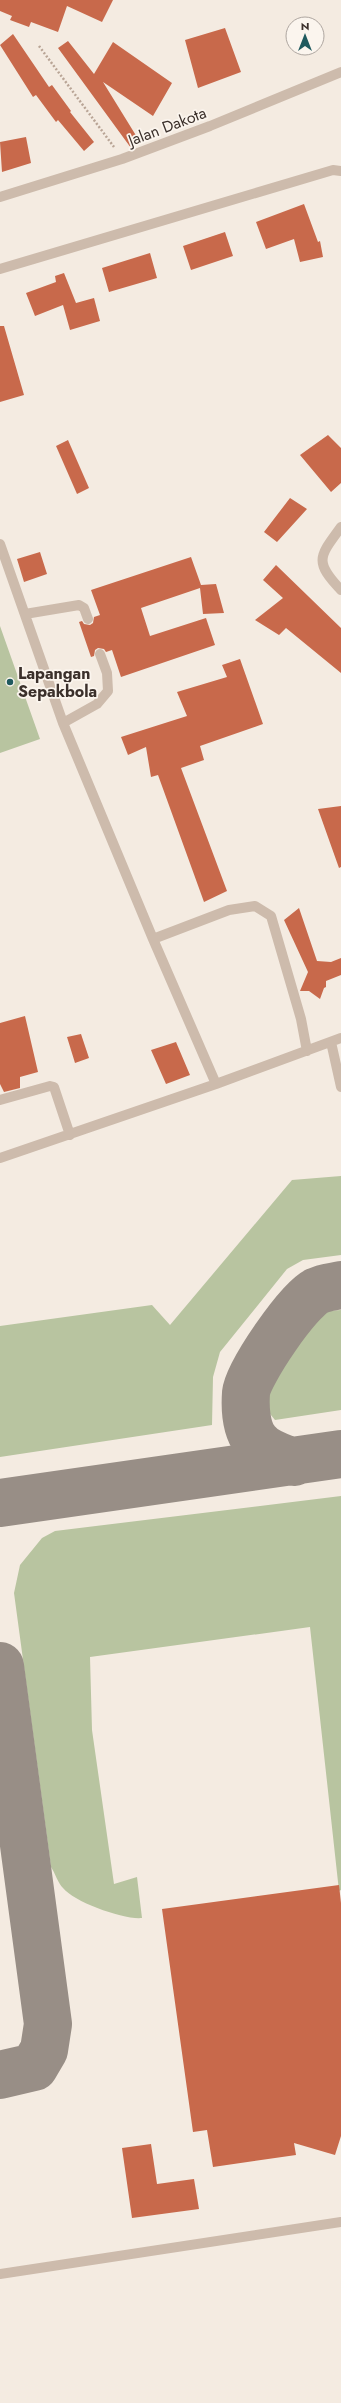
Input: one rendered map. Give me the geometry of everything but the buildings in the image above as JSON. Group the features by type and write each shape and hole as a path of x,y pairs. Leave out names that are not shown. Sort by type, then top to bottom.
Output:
{"street":[{"name":"Jalan Dakota","path":"0,196 122,159 210,126 341,72"},
{"path":"0,270 333,170 341,171"},
{"path":"341,526 322,553 322,565 329,578 341,590"},
{"path":"1,548 63,723 152,939 216,1084"},
{"path":"25,614 79,605 84,608 88,619"},
{"path":"63,723 98,704 108,691 107,673 100,654"},
{"path":"152,939 229,910 255,906 271,916 301,1019 307,1051"},
{"path":"0,1158 216,1084 341,1038"},
{"path":"331,1042 341,1087"},
{"path":"0,1100 52,1086 70,1135"},
{"path":"0,2274 341,2222"}],"path":[{"path":"39,46 122,159"}],"green space":[{"name":"Lapangan Sepakbola","path":"0,626 40,739 0,753"},
{"path":"341,1176 341,1255 303,1260 287,1269 220,1352 213,1377 212,1425 0,1457 0,1326 152,1305 170,1325 292,1180"},
{"path":"341,1310 341,1410 275,1420 266,1409 268,1396 277,1371 290,1347 312,1312"},
{"path":"341,1496 341,1890 339,1891 310,1627 90,1657 92,1730 114,1884 137,1877 142,1918 134,1918 112,1913 77,1899 61,1886 51,1867 14,1593 20,1565 42,1538 55,1531"}],"taxiway":[{"path":"294,1462 268,1451 255,1440 248,1424 246,1393 255,1370 287,1322 299,1308 317,1291 341,1285"},
{"path":"0,1503 341,1454"},
{"path":"0,1666 48,2024 44,2050 34,2067 0,2075"}],"place":[{"name":"Lapangan Sepakbola","path":"10,682"}]}
